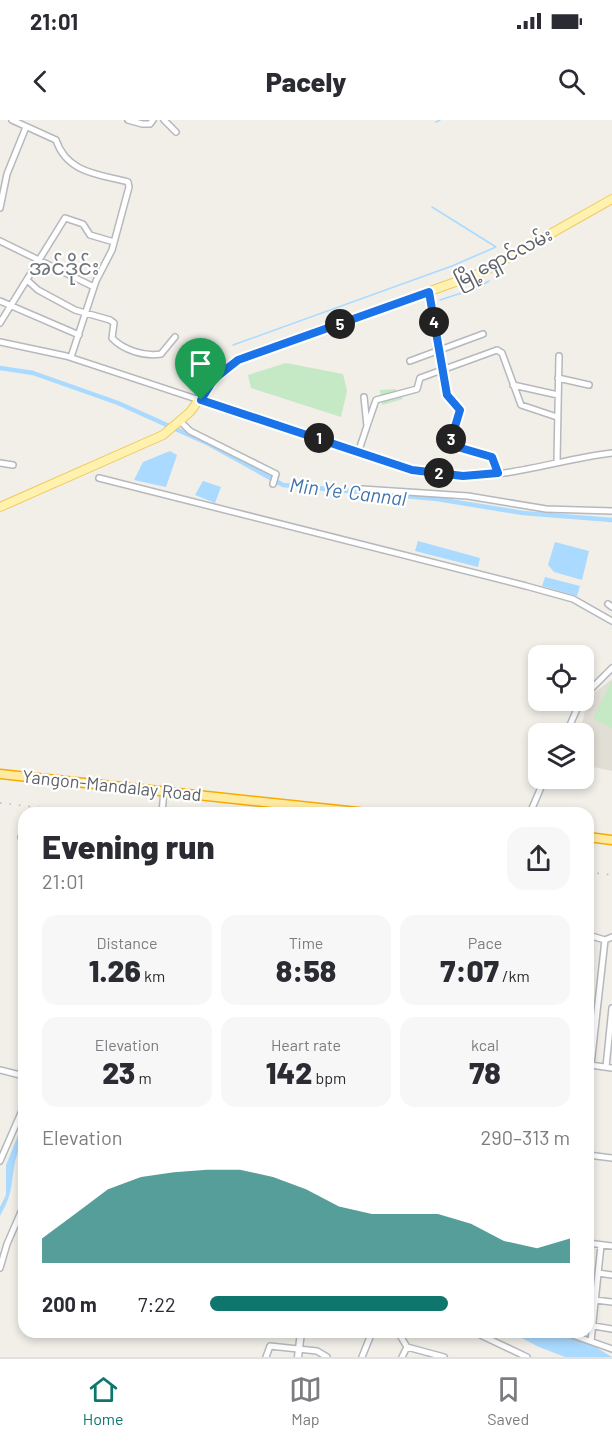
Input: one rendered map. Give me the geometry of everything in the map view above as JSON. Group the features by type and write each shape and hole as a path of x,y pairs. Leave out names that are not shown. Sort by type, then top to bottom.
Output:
{"highway":[{"name":"Yangon-Mandalay Road","path":"0,774 314,807"},
{"path":"594,838 612,840"}],"main road":[{"name":"မြို့ရှောင်လမ်း","path":"0,507 163,435 179,424 214,379 238,360 483,272 612,199"}],"street":[{"path":"12,120 56,140 61,155 77,168 128,182 129,187 114,242 94,287 71,357"},
{"path":"128,120 150,124 153,120"},
{"path":"164,120 176,132"},
{"path":"0,208 7,174 26,127"},
{"path":"0,323 65,218 83,224 90,235 114,242"},
{"path":"0,241 94,287"},
{"path":"27,280 53,299 75,310 87,311 114,323 112,338 115,342 145,355 161,354 175,337"},
{"path":"429,292 447,395 460,410 450,443 492,457 498,473"},
{"path":"0,301 79,335"},
{"path":"410,361 483,334"},
{"path":"0,342 71,357 412,470 463,476 498,473 612,453"},
{"path":"358,453 376,400 417,389 420,378 497,350 502,353 521,405 557,417"},
{"path":"557,461 559,356"},
{"path":"558,378 589,385"},
{"path":"513,385 558,395"},
{"path":"364,397 367,426"},
{"path":"179,424 276,474 273,484"},
{"path":"0,463 13,465"},
{"path":"99,478 573,599 612,621"},
{"path":"362,489 468,496 546,509 612,511"},
{"path":"594,686 612,668"},
{"path":"533,807 540,789"},
{"path":"163,807 164,790"},
{"path":"594,937 605,940 612,937"},
{"path":"594,1032 605,940"},
{"path":"594,1065 609,1067 612,1008"},
{"path":"0,1070 18,1074"},
{"path":"0,1161 18,1120"},
{"path":"594,1156 612,1158"},
{"path":"0,1268 18,1219"},
{"path":"594,1244 612,1246"},
{"path":"594,1306 601,1245"},
{"path":"598,1273 612,1275"},
{"path":"595,1300 612,1302"},
{"path":"594,1326 612,1329"},
{"path":"298,1357 300,1338"},
{"path":"362,1357 370,1338"},
{"path":"401,1338 406,1347 444,1357"},
{"path":"486,1338 526,1357"},
{"path":"582,1338 612,1348"},
{"path":"266,1357 270,1346 317,1351 327,1357"},
{"path":"402,1357 406,1347"}],"shaded area":[{"path":"612,679 612,771 594,767 594,723 582,723 585,711 594,711 594,693"}],"green space":[{"path":"286,363 343,374 347,391 341,417 251,388 248,375"},
{"path":"395,389 403,399 382,405 380,390"},
{"path":"612,682 612,728 593,719"}],"water":[{"path":"170,451 177,455 166,487 134,480 143,462"},
{"path":"203,481 221,487 215,503 195,495"},
{"path":"418,541 480,558 478,567 415,551"},
{"path":"555,542 589,551 582,580 554,572 548,565"},
{"path":"545,577 580,586 577,596 542,586"},
{"path":"18,1135 18,1151 10,1195 0,1216 0,1207 6,1195 6,1165"},
{"path":"522,1338 573,1338 592,1345 612,1357 565,1357"}],"waterway":[{"path":"436,122 440,120"},
{"path":"233,345 452,266 496,247 432,207"},
{"path":"482,285 489,281"},
{"path":"440,300 477,288"},
{"name":"Min Ye' Cannal","path":"0,368 33,373 118,403 209,444 283,485 437,499 523,513 612,520"}],"railway":[{"path":"0,803 34,807"},
{"path":"594,873 612,875"}],"district":[{"name":"အင်ဒိုင်း","path":"64,266"}],"route":[{"path":"429,292 447,395 460,410 450,443 492,457 498,473 463,476 412,470 201,400 214,379 238,360 429,292"}]}
